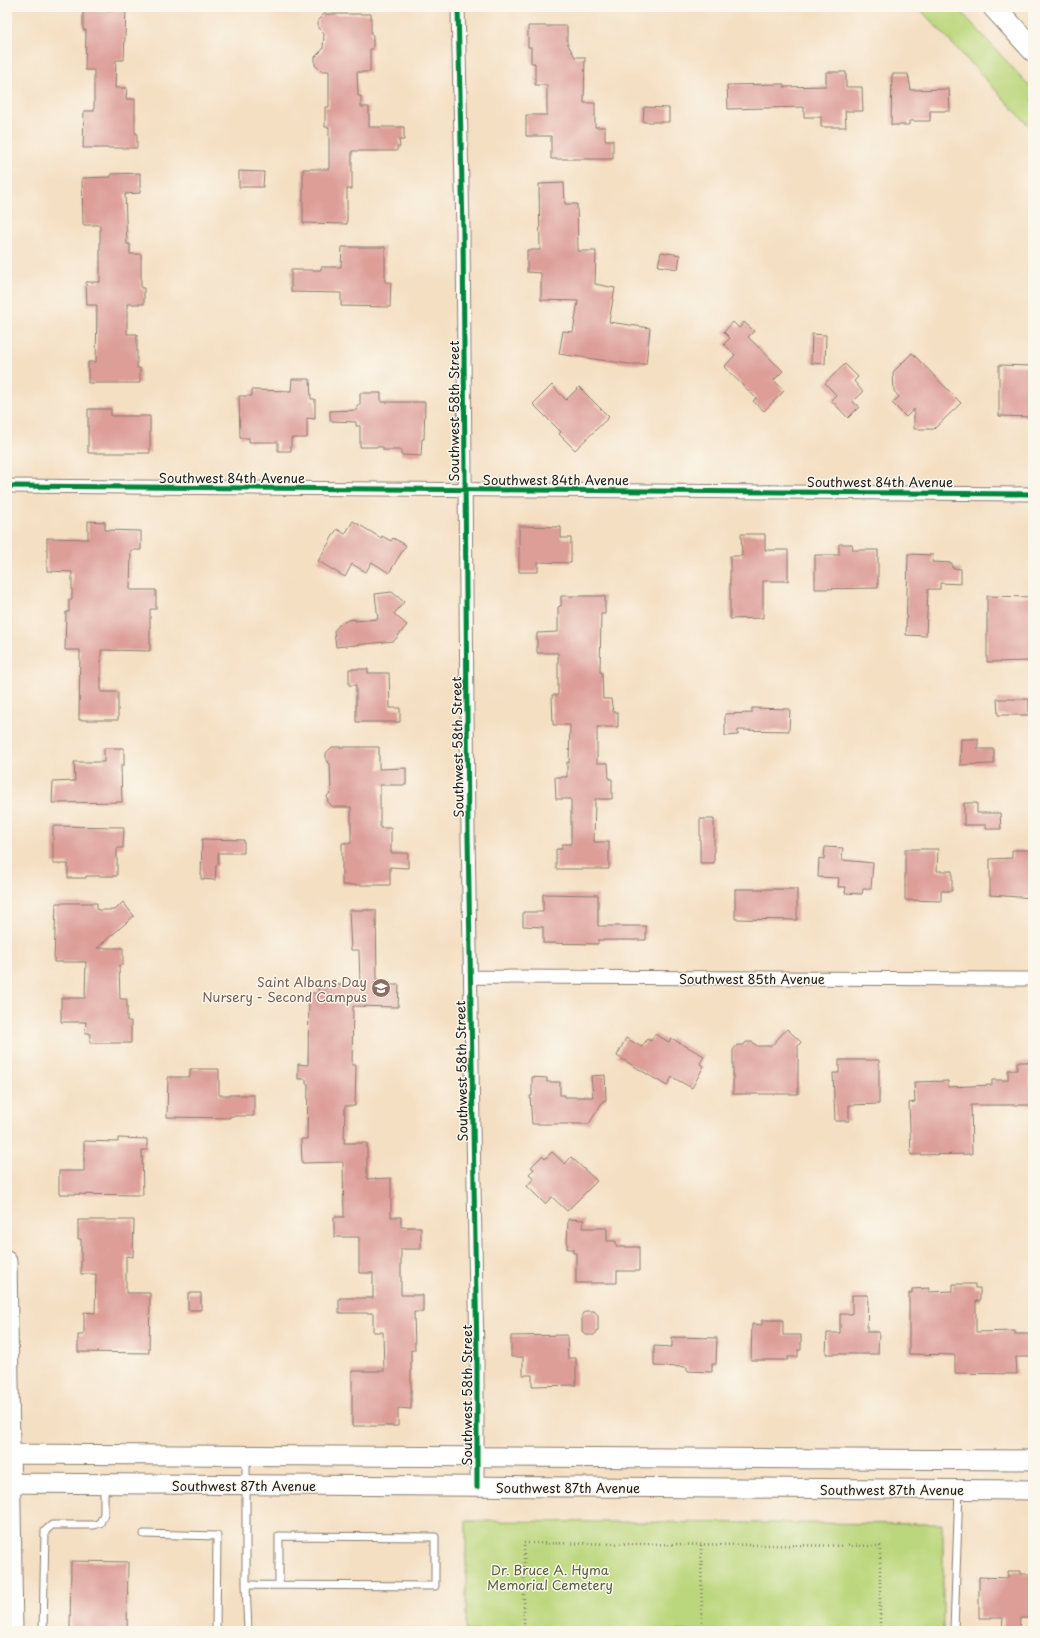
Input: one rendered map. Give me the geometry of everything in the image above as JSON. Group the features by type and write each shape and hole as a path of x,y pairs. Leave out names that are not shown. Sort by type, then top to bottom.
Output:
{"highway":[{"path":"994,7 1033,50"}],"main road":[{"path":"7,1261 9,1483 13,1631"},
{"path":"9,1454 1033,1460"},
{"path":"722,1458 722,1487"},
{"path":"884,1459 884,1489"},
{"path":"959,1489 960,1459"},
{"name":"Southwest 87th Avenue","path":"9,1483 104,1485 722,1487 1033,1490"}],"street":[{"name":"Southwest 58th Street","path":"458,7 463,231 477,1486"},
{"name":"Southwest 84th Avenue","path":"7,486 1033,494"},
{"name":"Southwest 85th Avenue","path":"471,977 1033,979"}],"lane":[{"path":"246,1456 246,1585 248,1631"},
{"path":"43,1631 45,1531 52,1525 94,1525 100,1523 104,1514 104,1485"},
{"path":"954,1631 959,1489"},
{"path":"144,1534 217,1536 216,1631"},
{"path":"246,1585 435,1586 435,1537 279,1536 279,1585"},
{"path":"1030,1631 1033,1625"}],"path":[{"path":"524,1631 524,1543 880,1546 880,1631"},
{"path":"700,1545 702,1631"}],"green space":[{"path":"918,7 957,7 1033,90 1033,130"},
{"name":"Dr. Bruce A. Hyma Memorial Cemetery","path":"466,1521 943,1524 943,1631 466,1631"}],"building":[{"path":"83,10 126,10 124,60 116,60 115,88 127,88 126,99 135,99 135,133 137,133 137,148 83,148 84,111 94,111 94,70 85,70 86,30 83,30"},
{"path":"324,14 371,14 373,49 370,49 370,72 357,72 358,96 361,96 361,107 369,107 369,127 404,127 404,140 399,140 400,147 397,147 397,151 352,151 352,189 347,189 347,224 303,223 303,169 329,169 329,127 325,127 325,107 329,107 329,71 321,71 315,65 315,57 323,49 324,34 318,28 318,20"},
{"path":"528,26 567,26 567,43 575,57 585,57 584,103 595,103 595,127 605,127 605,140 613,140 613,159 551,159 551,136 526,136 526,115 547,115 547,85 535,85 535,63 531,63 531,47 528,47"},
{"path":"826,72 846,72 846,87 862,87 863,111 845,111 846,127 821,127 821,117 804,117 804,107 728,109 727,85 784,84 784,87 826,86"},
{"path":"892,74 908,74 911,90 949,89 950,111 930,111 930,121 909,121 909,125 891,125"},
{"path":"644,107 669,108 669,122 643,122"},
{"path":"239,171 264,172 263,187 239,187"},
{"path":"140,173 140,193 125,194 127,244 130,244 130,254 141,254 141,288 144,288 144,304 127,304 127,334 137,334 137,368 140,368 140,383 88,383 88,362 96,362 97,305 87,305 86,282 100,282 100,225 83,225 82,178 111,177 111,174"},
{"path":"564,183 565,204 577,204 578,251 596,251 595,284 615,288 609,322 650,328 646,364 629,364 559,354 563,331 573,332 578,301 541,300 541,273 527,272 527,250 540,250 539,184"},
{"path":"342,247 385,247 385,282 391,282 390,307 341,306 341,293 291,292 291,270 321,270 321,267 341,267"},
{"path":"661,252 680,255 678,269 658,266"},
{"path":"733,322 739,328 744,322 754,331 748,337 783,371 774,380 784,391 764,411 753,401 756,398 724,367 735,355 724,344 730,338 724,332"},
{"path":"812,334 826,335 825,364 811,363"},
{"path":"912,353 961,403 934,429 914,429 914,409 906,417 892,403 899,397 894,391 893,372"},
{"path":"845,364 858,377 854,381 863,392 853,402 859,407 848,418 831,400 836,395 825,383"},
{"path":"999,365 1033,366 1033,417 999,416"},
{"path":"292,379 310,379 311,399 315,399 315,419 307,418 307,438 291,438 291,451 278,451 278,442 249,442 249,438 240,438 239,396 252,396 252,390 291,391"},
{"path":"552,385 566,400 579,387 609,417 575,450 559,434 561,432 533,404"},
{"path":"360,393 381,393 381,402 425,402 424,439 422,439 421,456 401,455 401,450 383,450 383,447 360,447 360,426 356,426 356,422 330,421 330,411 357,410 357,405 360,405"},
{"path":"88,409 111,409 111,416 150,416 150,453 88,453"},
{"path":"88,521 105,522 105,530 141,531 141,550 131,550 130,590 156,590 156,609 150,609 150,651 101,650 101,692 118,692 118,720 79,720 80,650 65,650 66,612 69,612 69,600 72,600 72,572 47,571 47,538 88,539"},
{"path":"353,521 381,538 382,536 391,541 393,538 406,545 389,573 372,562 366,572 352,564 345,577 318,561 337,529 345,534"},
{"path":"519,526 561,527 561,538 571,538 571,563 538,562 538,572 519,572"},
{"path":"741,534 765,534 765,550 788,550 788,581 763,581 763,618 730,619 730,556 742,556"},
{"path":"839,544 852,544 853,550 878,550 878,588 815,589 815,555 839,555"},
{"path":"908,554 933,555 932,562 952,563 952,568 961,569 961,584 940,583 940,589 928,589 926,636 906,635"},
{"path":"392,592 404,602 394,614 407,625 394,641 336,647 334,631 340,624 348,620 355,619 355,621 378,619 375,594"},
{"path":"561,596 605,596 605,614 601,614 600,672 602,672 603,699 611,699 613,712 618,712 618,727 597,727 597,763 608,763 609,779 612,779 612,799 595,799 594,842 609,842 609,869 556,869 556,849 562,849 562,844 571,844 571,799 556,799 555,777 567,777 570,725 553,725 552,695 558,695 558,653 537,653 537,633 558,632 558,607 561,606"},
{"path":"987,596 1033,597 1033,661 987,662"},
{"path":"349,669 368,669 368,673 389,673 390,708 400,708 400,722 356,722 356,685 349,685"},
{"path":"997,699 1029,699 1029,715 998,715"},
{"path":"752,708 790,709 789,731 738,730 738,735 725,736 725,714 752,713"},
{"path":"961,739 978,739 978,749 994,749 994,764 960,765"},
{"path":"332,747 379,747 379,769 406,768 406,785 380,785 380,828 391,828 391,853 408,853 408,868 390,867 390,885 342,885 342,843 351,843 351,807 333,807 328,802 327,796 331,792 330,764 326,760 326,753"},
{"path":"104,748 124,748 124,765 121,765 122,802 52,803 53,782 75,781 74,762 104,762"},
{"path":"964,803 977,803 977,813 1000,813 1001,829 986,829 986,825 964,825"},
{"path":"700,819 714,819 714,863 700,863"},
{"path":"53,826 124,827 123,848 117,848 117,876 86,876 86,878 68,878 68,864 53,864"},
{"path":"202,839 244,840 244,853 218,853 218,865 216,865 215,880 201,879"},
{"path":"825,847 843,848 842,860 873,863 871,889 863,889 862,894 845,893 846,887 838,887 839,878 818,877 819,858 824,859"},
{"path":"905,849 938,849 937,871 952,871 952,891 941,891 941,901 905,900"},
{"path":"1012,850 1033,850 1033,898 990,895 990,859 1012,858"},
{"path":"735,889 797,889 797,920 735,919"},
{"path":"543,894 598,895 598,926 646,926 646,940 598,940 598,944 543,943 543,927 523,926 523,912 543,912"},
{"path":"123,902 134,916 97,948 123,948 123,965 119,965 120,999 127,999 127,1021 131,1021 131,1043 90,1043 90,1033 85,1033 86,1022 61,1022 61,998 85,998 86,962 54,962 56,903 97,903 97,910 115,910"},
{"path":"349,910 376,910 377,982 380,982 380,985 399,985 398,1007 353,1006 352,1065 356,1065 355,1106 345,1106 344,1143 367,1143 367,1179 391,1178 391,1217 401,1217 401,1227 421,1227 421,1249 401,1249 401,1295 423,1295 423,1312 414,1312 415,1350 411,1350 411,1409 398,1408 398,1426 352,1426 352,1371 384,1371 383,1332 373,1332 373,1313 339,1313 339,1298 373,1298 373,1273 359,1273 359,1237 334,1237 334,1217 344,1217 343,1162 302,1163 301,1139 307,1139 308,1084 306,1084 306,1079 298,1079 298,1064 308,1065 309,993 318,993 318,985 360,985 359,950 351,950"},
{"path":"787,1029 801,1042 798,1046 798,1094 733,1094 733,1050 737,1045 744,1045 746,1042 752,1042 757,1046 771,1046"},
{"path":"655,1034 669,1042 671,1038 704,1056 700,1064 704,1066 692,1088 672,1077 667,1086 617,1056 626,1038 642,1047 647,1039 651,1041"},
{"path":"839,1060 879,1060 879,1104 849,1105 849,1121 835,1121 833,1073 839,1073"},
{"path":"1017,1062 1031,1062 1030,1085 1033,1085 1033,1105 971,1105 972,1154 911,1155 909,1103 915,1102 914,1082 948,1081 948,1087 992,1085 992,1080 1008,1080 1008,1070 1017,1070"},
{"path":"190,1069 219,1069 219,1095 254,1095 254,1116 230,1116 230,1118 167,1117 168,1077 190,1077"},
{"path":"605,1075 606,1100 603,1101 589,1124 532,1124 530,1096 532,1096 532,1077 547,1078 547,1082 560,1082 560,1095 565,1095 565,1097 593,1097 591,1076"},
{"path":"118,1138 147,1139 147,1150 142,1150 143,1195 59,1194 59,1171 84,1171 84,1141 118,1142"},
{"path":"552,1152 565,1164 571,1157 597,1181 567,1211 552,1197 545,1204 527,1186 534,1178 529,1174 534,1169 531,1167 542,1156 545,1159"},
{"path":"568,1219 584,1220 583,1228 607,1228 607,1241 616,1241 616,1247 639,1247 639,1271 617,1271 617,1283 576,1283 576,1253 573,1253 573,1249 567,1249"},
{"path":"78,1220 134,1220 133,1257 126,1256 126,1293 150,1293 149,1353 78,1352 78,1335 84,1335 84,1312 95,1313 96,1274 81,1274 81,1239 78,1239"},
{"path":"953,1284 975,1284 975,1288 980,1288 980,1301 976,1301 976,1332 1015,1331 1015,1334 1033,1334 1033,1357 1016,1357 1017,1374 955,1373 955,1355 909,1354 909,1293 912,1293 912,1289 929,1288 929,1292 953,1291"},
{"path":"188,1293 201,1293 201,1310 188,1310"},
{"path":"852,1295 868,1295 867,1332 879,1332 878,1354 826,1354 827,1333 840,1333 840,1314 852,1314"},
{"path":"586,1311 594,1311 598,1315 598,1331 594,1335 586,1335 582,1331 582,1314"},
{"path":"762,1320 783,1320 783,1335 801,1335 801,1350 798,1350 798,1357 788,1357 788,1360 751,1360 752,1324 762,1325"},
{"path":"567,1335 568,1358 576,1358 576,1385 532,1386 532,1375 523,1375 523,1357 511,1357 511,1336"},
{"path":"672,1337 717,1338 716,1364 712,1364 712,1372 687,1371 687,1367 654,1366 654,1346 672,1347"},
{"path":"71,1561 128,1562 127,1631 70,1631"},
{"path":"1008,1571 1021,1571 1021,1574 1033,1574 1033,1618 1020,1618 1019,1631 1002,1630 1003,1618 979,1618 979,1577 1008,1578"}],"cycle path":[{"path":"458,7 463,231 468,835 477,1358 477,1487"},
{"path":"7,486 1033,494"}],"place":[{"name":"Saint Albans Day Nursery - Second Campus","path":"381,988"}]}
